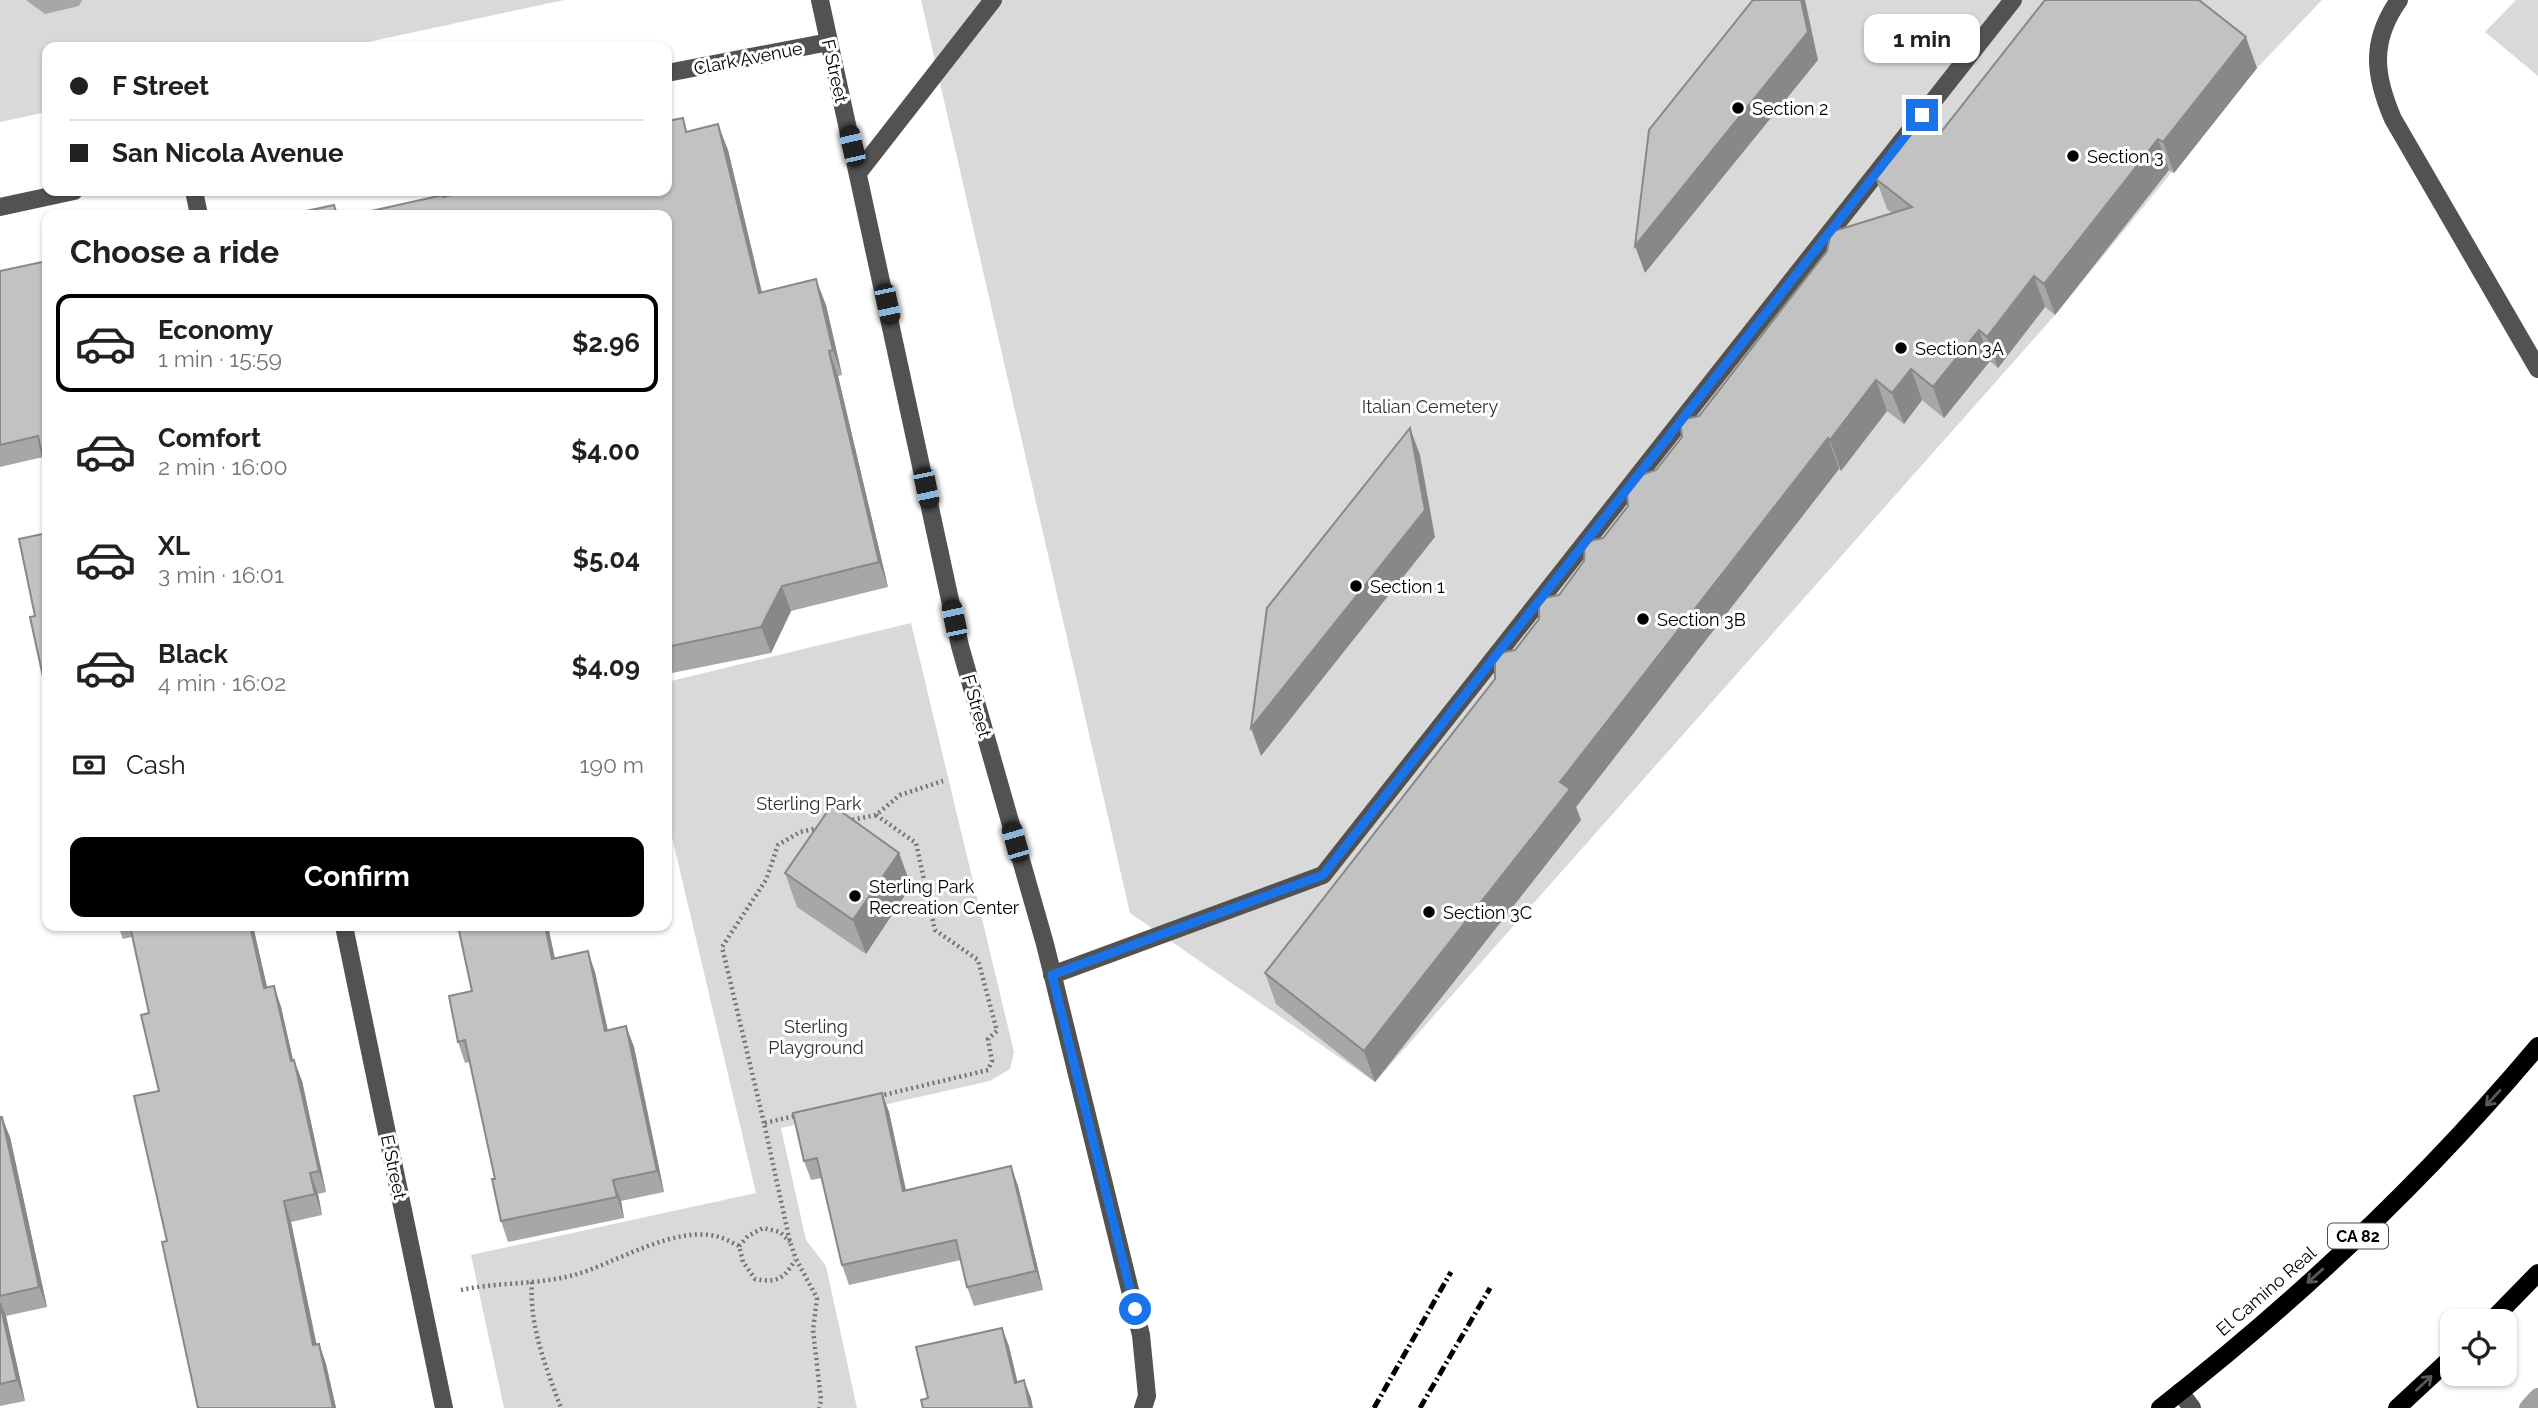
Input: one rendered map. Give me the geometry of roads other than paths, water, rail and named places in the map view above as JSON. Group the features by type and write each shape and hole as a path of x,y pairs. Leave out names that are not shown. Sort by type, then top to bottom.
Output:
{"main road":[{"name":"El Camino Real","path":"2160,1408 2287,1302 2379,1216 2538,1046"},
{"path":"2503,1309 2538,1273"},
{"path":"2397,1408 2440,1368"}],"street":[{"name":"F Street","path":"820,0 960,646 1052,975 1141,1335 1147,1396 1143,1408"},
{"path":"858,173 993,0"},
{"path":"1052,975 1323,875 2013,0"},
{"path":"2399,0 2380,35 2377,55 2385,101 2538,369"},
{"name":"Clark Avenue","path":"672,73 829,42"},
{"path":"0,207 51,196"},
{"name":"E Street","path":"345,931 444,1408"},
{"path":"2180,1392 2192,1408"}],"waterway":[{"path":"2528,1408 2538,1397"}],"railway":[{"path":"1374,1408 1451,1272"},
{"path":"1420,1408 1490,1288"}],"place":[{"name":"Section 2","path":"1738,108"},
{"name":"Section 3","path":"2073,156"},
{"name":"Section 3A","path":"1901,348"},
{"name":"Section 1","path":"1356,586"},
{"name":"Section 3B","path":"1643,619"},
{"name":"Sterling Park Recreation Center","path":"855,896"},
{"name":"Section 3C","path":"1429,912"}],"park label":[{"name":"Italian Cemetery","path":"1430,406"},
{"name":"Sterling Park","path":"809,803"},
{"name":"Sterling Playground","path":"816,1036"}]}
